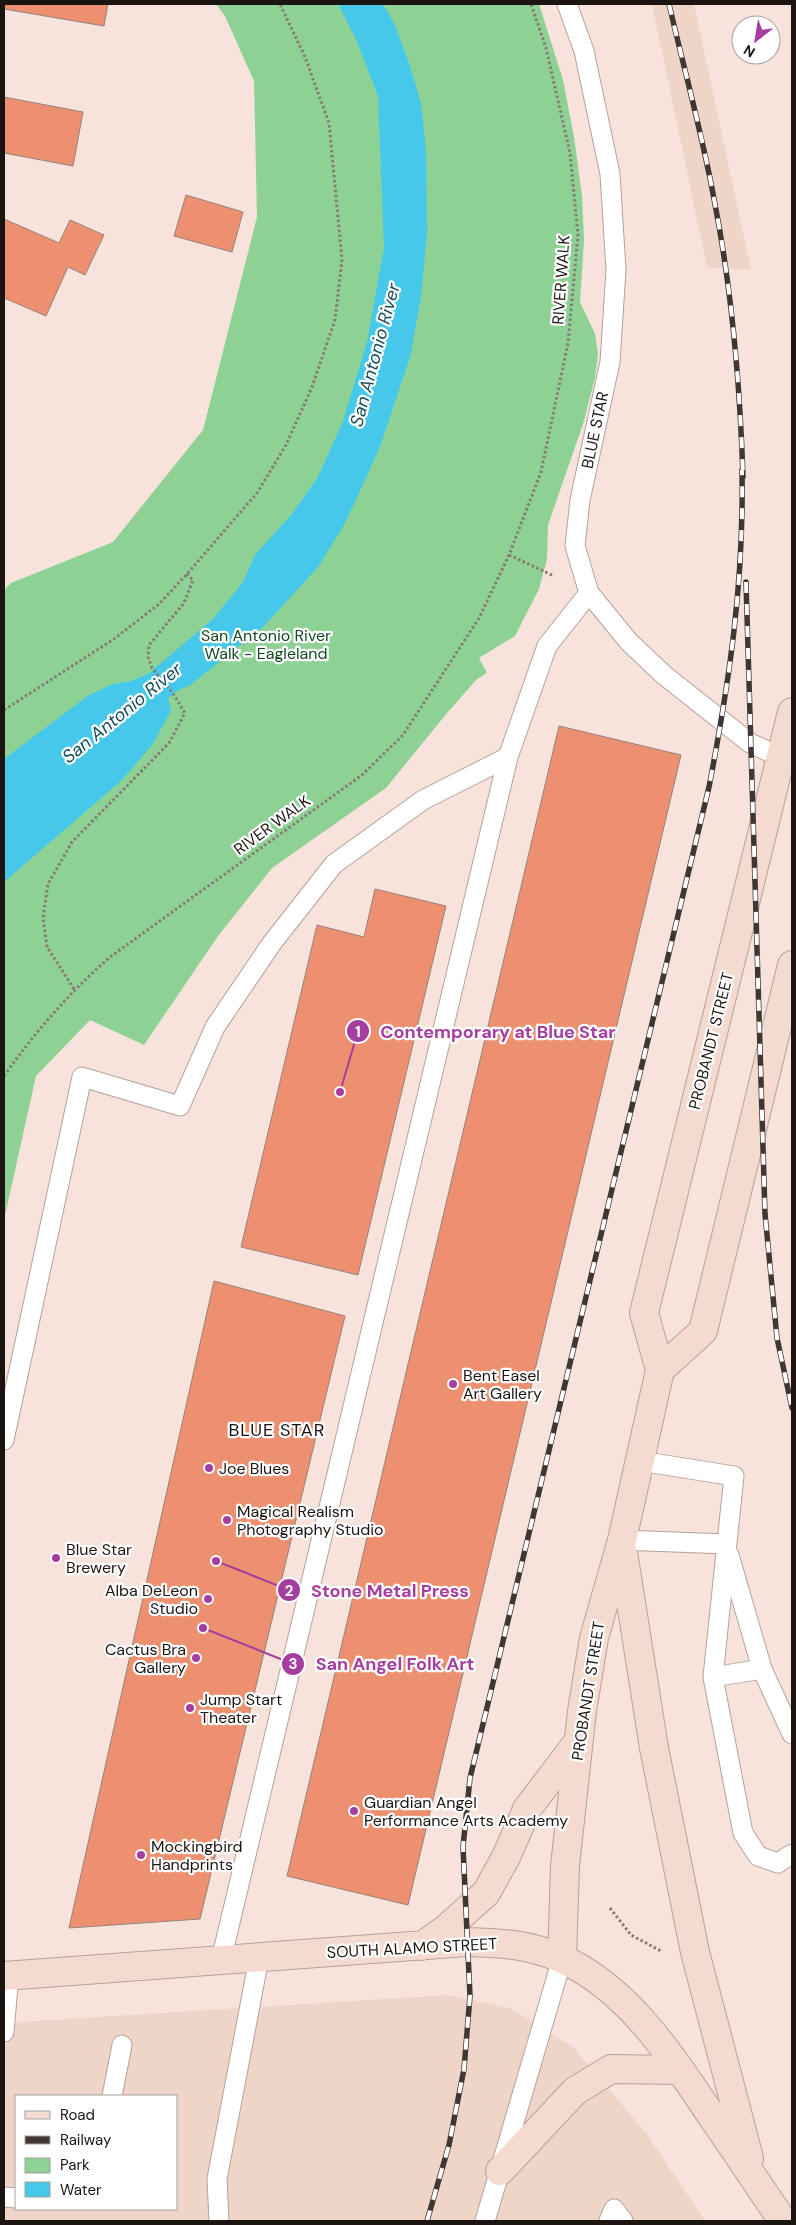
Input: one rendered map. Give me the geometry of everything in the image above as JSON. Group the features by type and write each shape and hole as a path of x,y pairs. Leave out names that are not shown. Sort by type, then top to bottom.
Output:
{"main road":[{"name":"PROBANDT STREET","path":"562,1959 565,1866 578,1742 594,1638 622,1540 660,1370 644,1313 786,760 792,712"},
{"path":"660,1370 703,1331 792,965"},
{"path":"622,1540 654,1748 695,1952 754,2179"},
{"path":"422,1946 446,1929 486,1893 506,1857 528,1810 578,1742"},
{"name":"SOUTH ALAMO STREET","path":"6,1976 467,1942 512,1943 562,1959 594,1979 624,2002 680,2070 783,2221"},
{"path":"500,2171 574,2091 611,2068 680,2070"}],"lane":[{"name":"BLUE STAR","path":"567,4 584,51 610,174 616,270 610,362 580,500 576,546 590,593 629,642 664,675 750,743 786,760"},
{"path":"221,1960 508,757 548,646 590,593"},
{"path":"4,1440 82,1077 180,1106 215,1026 272,943 334,864 423,800 508,757"},
{"path":"640,1461 734,1476 713,1678 743,1834 758,1856 778,1863 792,1854"},
{"path":"622,1540 726,1544"},
{"path":"726,1544 762,1669 792,1734"},
{"path":"713,1678 762,1669"},
{"path":"219,2221 217,2178 259,1958"},
{"path":"485,2221 562,1959"},
{"path":"4,2032 6,1976"},
{"path":"112,2095 122,2045"},
{"path":"609,2221 614,2209 623,2221"}],"path":[{"path":"4,710 114,639 159,604 257,493 286,445 312,388 335,320 342,260 329,123 305,57 280,4"},
{"name":"RIVER WALK","path":"4,1076 32,1037 74,989 110,957 362,775 403,734 479,618 509,555 541,472 568,343 578,235 570,153 546,48 531,4"},
{"path":"509,555 590,593"},
{"path":"74,989 47,947 43,918 48,884 72,842 169,743 185,713 174,695 152,668 148,657 149,646 184,603 193,580 187,574"},
{"path":"610,1908 631,1935 668,1955"}],"shaded area":[{"path":"652,4 694,4 751,270 707,267"},
{"path":"448,1995 509,2008 573,2047 646,2133 705,2221 4,2221 4,2023"}],"green space":[{"name":"San Antonio River Walk - Eagleland","path":"216,4 539,4 563,80 574,137 582,196 584,240 580,302 595,334 598,354 595,378 583,424 548,525 547,559 539,589 515,636 479,658 487,673 477,679 447,713 386,788 272,868 218,936 144,1045 90,1020 36,1076 4,1220 4,590 11,583 113,542 203,430 257,217 254,81 225,16"}],"water":[{"name":"San Antonio River","path":"338,4 383,4 395,25 410,66 421,104 426,150 427,233 421,297 410,357 381,444 344,525 318,567 264,626 189,686 180,689 168,698 171,711 152,745 122,780 4,882 4,759 89,695 113,684 131,681 148,674 213,619 243,582 255,555 292,514 318,477 343,421 367,342 384,248 378,96 356,39"}],"building":[{"path":"4,4 108,4 104,26 4,9"},
{"path":"4,97 83,112 73,166 4,153"},
{"path":"186,195 243,212 232,252 174,236"},
{"path":"4,219 59,243 70,220 104,235 85,275 68,267 46,316 4,298"},
{"path":"559,726 681,755 408,1905 287,1876"},
{"path":"375,889 446,906 358,1275 241,1247 317,925 364,937"},
{"path":"214,1281 345,1316 200,1919 69,1928"}],"railway":[{"path":"669,4 704,150 726,268 740,408 743,477"},
{"path":"427,2221 449,2145 464,2069 470,1996 463,1847 470,1778 709,787 734,629 741,551 742,470"},
{"path":"746,582 765,1214 777,1338 792,1408"}],"place":[{"name":"Contemporary at Blue Star","path":"340,1092"},
{"name":"Bent Easel Art Gallery","path":"453,1384"},
{"name":"Joe Blues","path":"209,1468"},
{"name":"Magical Realism Photography Studio","path":"227,1520"},
{"name":"Blue Star Brewery","path":"56,1558"},
{"name":"Stone Metal Press","path":"216,1561"},
{"name":"Alba DeLeon Studio","path":"208,1599"},
{"name":"San Angel Folk Art","path":"203,1628"},
{"name":"Cactus Bra Gallery","path":"196,1658"},
{"name":"Jump Start Theater","path":"190,1708"},
{"name":"Guardian Angel Performance Arts Academy","path":"354,1811"},
{"name":"Mockingbird Handprints","path":"141,1855"}],"district":[{"name":"BLUE STAR","path":"277,1430"}]}
